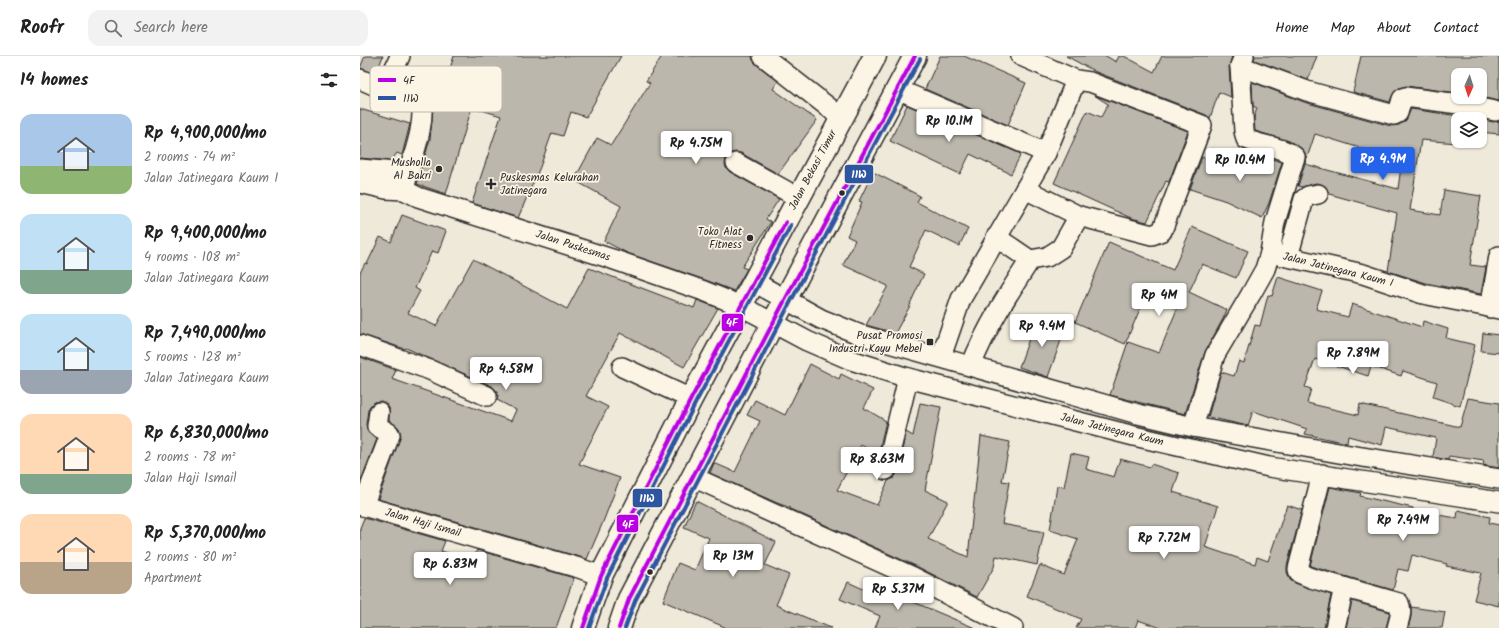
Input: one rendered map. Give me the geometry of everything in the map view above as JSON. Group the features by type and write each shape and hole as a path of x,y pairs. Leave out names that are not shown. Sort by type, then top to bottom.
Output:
{"main road":[{"name":"Jalan Bekasi Timur","path":"583,628 601,576 691,400 874,56"},
{"path":"619,628 629,599 785,300 915,56"}],"street":[{"path":"395,66 400,56"},
{"path":"763,56 842,116"},
{"path":"1021,56 1076,80 1090,82 1202,125 1162,232 1152,235 1078,216 1025,189"},
{"path":"1270,253 1275,222 1295,157 1289,152 1246,139 1244,131 1242,61 1307,90 1394,115 1398,113 1402,99 1405,97 1459,104 1495,111"},
{"path":"360,79 370,84"},
{"path":"941,357 961,299 1046,153 1076,80"},
{"path":"897,89 1046,153"},
{"path":"360,169 406,181 422,128 422,112"},
{"path":"736,163 799,198"},
{"name":"Jalan Puskesmas","path":"360,183 386,188 406,181 418,197 612,259 704,291 741,306"},
{"path":"1288,257 1304,199 1308,196 1318,194"},
{"path":"996,238 1030,260 1047,257 1061,248 1078,216"},
{"name":"Jalan Jatinegara Kaum I","path":"1193,427 1215,355 1265,269 1270,253 1363,274 1423,294 1495,308"},
{"path":"1495,308 1499,256"},
{"path":"971,366 980,344 997,312 1030,260"},
{"name":"Jalan Jatinegara Kaum","path":"754,282 821,319 862,335 1138,414 1193,427 1350,455 1499,479"},
{"name":"Jalan Jatinegara Kaum","path":"741,306 807,341 851,360 908,378 1134,436 1269,467 1499,502"},
{"path":"360,345 430,370 487,396"},
{"path":"622,367 691,400"},
{"path":"886,470 908,378"},
{"path":"362,506 390,435 390,433 377,426 379,412"},
{"path":"1134,436 1138,414"},
{"path":"1322,474 1298,569 1299,573 1344,588 1399,603 1401,613 1397,628"},
{"path":"693,477 913,577 1013,628"},
{"name":"Jalan Haji Ismail","path":"362,506 580,568 601,576"},
{"path":"1336,628 1344,588"}],"building":[{"path":"365,56 383,56 379,66 370,66 370,72 360,68"},
{"path":"454,56 621,56 586,117 571,112 563,136 552,133 540,167 518,218 472,203 501,116 488,112 502,112 502,66 451,66"},
{"path":"662,56 752,56 756,64 778,81 773,89 817,120 778,174 741,153 731,153 726,158 726,168 730,172 779,199 766,219 771,222 742,267 747,269 734,291 627,253 604,241 621,206 574,180 597,138 611,145 650,83 646,81"},
{"path":"940,56 964,56 1026,83 1008,125 925,89"},
{"path":"1066,56 1106,56 1116,62 1119,56 1124,56 1154,72 1162,56 1232,56 1229,67 1231,97 1219,92 1210,118 1206,115 1096,72"},
{"path":"1255,56 1317,56 1308,80 1254,60"},
{"path":"1361,56 1499,56 1499,101 1487,98 1487,68 1451,68 1451,92 1406,86 1399,88 1392,96 1390,102 1353,92"},
{"path":"1252,82 1304,102 1391,126 1399,125 1406,120 1411,109 1451,115 1451,142 1421,140 1410,210 1440,215 1444,190 1481,196 1470,265 1486,267 1481,294 1426,283 1388,271 1397,213 1329,194 1326,187 1321,184 1316,183 1302,187 1298,186 1306,160 1305,153 1301,148 1289,141 1255,131 1254,118 1257,108 1253,106","holes":["1315,134 1376,153 1402,159 1398,189 1305,164"]},
{"path":"1094,95 1188,131 1169,182 1166,181 1147,222 1131,218 1054,183 1087,111 1101,117 1108,104"},
{"path":"907,105 1021,154 1011,174 970,154 960,174 890,141"},
{"path":"360,109 410,124 402,155 397,153 391,161 360,158"},
{"path":"433,112 471,112 446,194 417,184 430,139"},
{"path":"1487,121 1499,121 1499,134 1487,133"},
{"path":"1245,151 1282,162 1269,203 1262,218 1226,201 1190,189 1202,157 1238,170"},
{"path":"873,172 920,196 917,202 968,229 959,246 926,230 909,267 924,274 911,304 895,333 866,325 888,286 843,265 855,240 847,236 862,202 859,201"},
{"path":"402,215 446,231 438,253 432,251 415,288 420,291 408,313 436,326 473,259 567,309 589,268 694,308 697,300 718,308 684,367 620,333 586,396 608,407 579,464 620,478 587,559 378,499 401,435 399,428 389,420 389,408 381,401 375,402 368,410 366,424 367,430 377,439 360,483 360,357 396,370 392,379 511,421 516,410 497,400 498,395 492,386 406,348 405,349 360,334 360,273 365,263 367,264 380,237 391,242"},
{"path":"1192,227 1248,251 1236,278 1202,264 1189,292 1227,310 1205,352 1185,414 1110,395 1128,342 1159,353 1177,309 1146,295 1125,344 1075,322 1109,242 1173,270"},
{"path":"1278,277 1322,291 1316,309 1348,317 1352,304 1422,327 1423,321 1448,329 1446,338 1475,345 1460,406 1433,397 1437,382 1403,371 1401,376 1371,366 1368,376 1315,359 1305,387 1311,389 1307,403 1358,415 1360,404 1460,427 1468,398 1499,403 1499,468 1483,465 1484,461 1449,456 1448,460 1433,457 1436,438 1386,427 1382,445 1348,436 1347,443 1305,434 1307,429 1253,411 1248,426 1208,417 1221,372 1234,376 1239,361 1244,363 1255,325 1260,326 1268,295 1272,296"},
{"path":"1036,319 1065,329 1048,377 1019,367"},
{"path":"1483,333 1499,335 1499,353 1481,351"},
{"path":"810,364 839,379 841,374 873,390 864,408 886,421 878,455 861,445 837,490 877,505 888,481 894,478 897,473 906,432 913,436 920,403 941,407 925,490 948,501 928,539 968,557 981,436 1010,442 1002,481 1009,482 1002,524 1044,532 1037,565 996,556 994,567 977,597 918,567 790,509 791,508 710,473 714,463 735,472 760,421 747,415 755,400 785,415"},
{"path":"1071,453 1089,457 1086,469 1114,477 1120,459 1150,467 1151,464 1179,473 1173,492 1218,506 1205,547 1255,564 1257,557 1268,561 1287,505 1302,510 1287,566 1287,572 1290,580 1295,583 1331,595 1324,628 1161,628 1138,620 1135,628 1076,628 1081,619 1027,596 1040,565 1064,575 1078,539 1050,530 1057,486 1064,487"},
{"path":"1330,487 1361,493 1360,496 1413,508 1413,511 1457,518 1458,510 1490,517 1489,523 1499,525 1499,606 1474,600 1481,573 1446,566 1447,564 1412,555 1408,571 1398,569 1393,590 1310,566"},
{"path":"696,501 776,542 765,565 789,575 776,605 831,628 727,628 663,601 678,563 695,570 709,538 684,527"},
{"path":"364,518 445,541 441,551 473,561 477,550 574,578 556,628 360,628 360,528"},
{"path":"848,582 887,600 890,592 975,628 875,628 880,616 840,599"},
{"path":"1352,601 1390,612 1386,628 1346,628"},
{"path":"1411,607 1445,612 1442,628 1408,628 1411,617"}],"transit line":[{"name":"4F","path":"619,628 629,599 785,300 915,56"},
{"name":"11W","path":"625,628 635,601 790,303 920,59"},
{"name":"4F","path":"583,628 601,576 691,399 786,222"},
{"name":"11W","path":"589,628 607,578 696,402 791,225"}],"place":[{"name":"Musholla Al Bakri","path":"439,169"},
{"name":"Puskesmas Kelurahan Jatinegara","path":"491,184"},
{"name":"Toko Alat Fitness","path":"750,238"},
{"name":"Pusat Promosi Industri Kayu Mebel","path":"930,342"}]}
